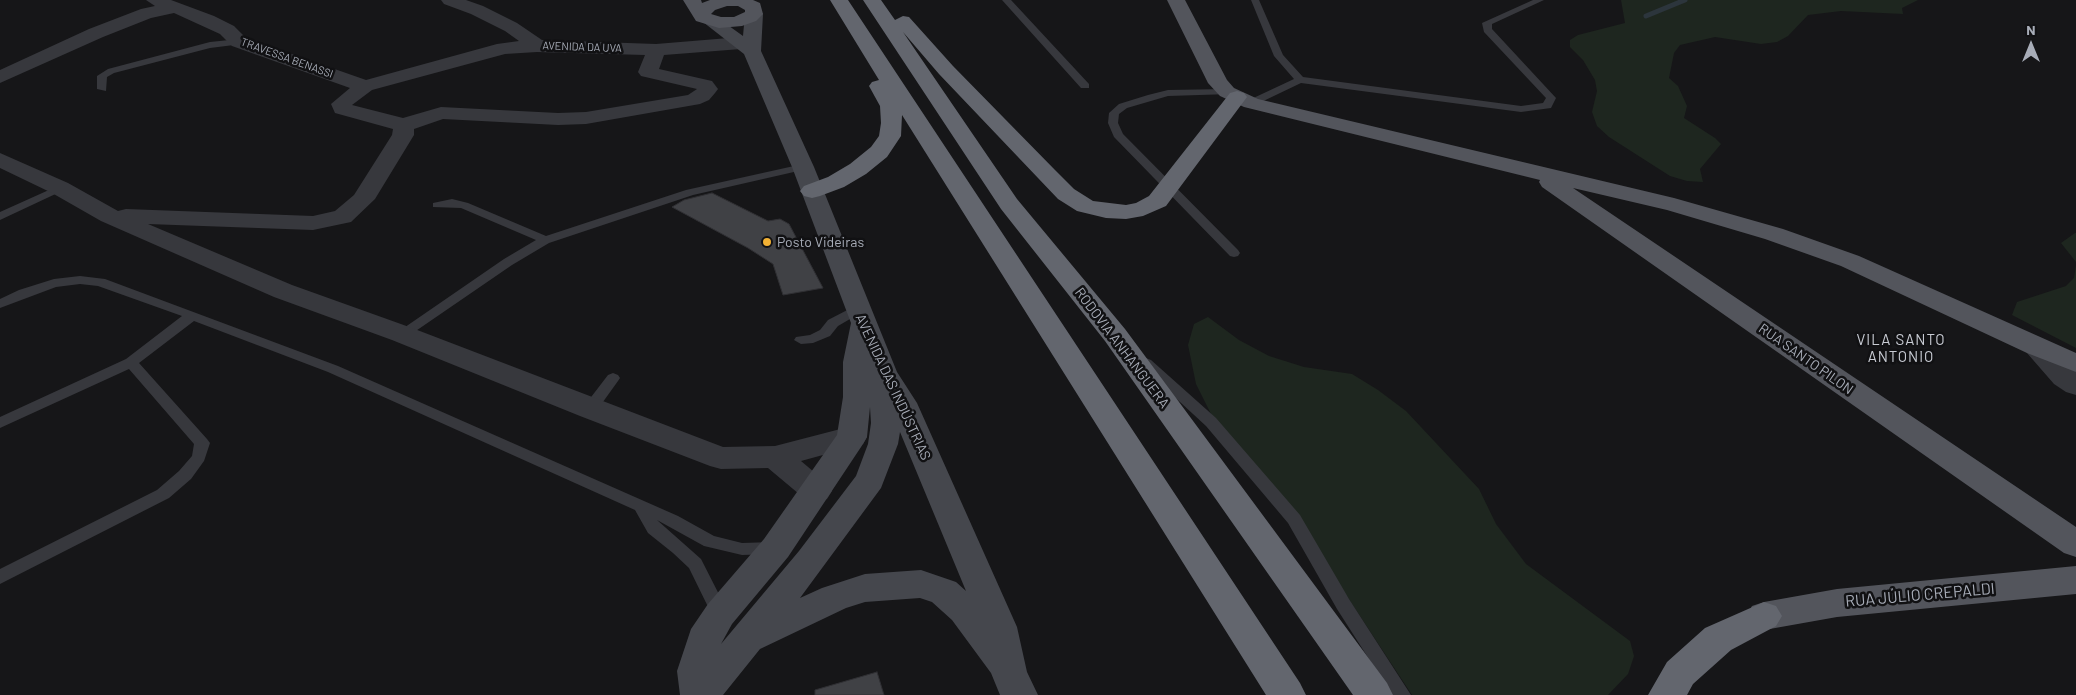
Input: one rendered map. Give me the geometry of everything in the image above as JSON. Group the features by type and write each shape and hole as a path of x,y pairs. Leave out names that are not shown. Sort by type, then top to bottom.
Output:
{"highway":[{"path":"873,2 903,20 946,70 1047,175 1066,194 1085,206 1106,211 1126,212 1143,209 1158,201 1168,185 1239,98"},
{"name":"RODOVIA ANHANGUERA","path":"873,2 1009,204 1114,335 1374,695"},
{"path":"812,191 844,178 879,152 890,136 892,122 890,106 852,35 844,8"},
{"path":"844,8 1287,695"},
{"path":"1667,695 1680,673 1718,639 1764,616"}],"main road":[{"path":"1176,0 1218,83 1239,98 1625,194 1774,234 1841,258 1943,302 2037,348 2076,363"},
{"path":"702,12 736,22 748,3"},
{"name":"AVENIDA DAS INDÚSTRIAS","path":"748,3 746,47 803,167 883,372 902,403 998,627 1014,684"},
{"path":"702,12 746,47"},
{"name":"RUA SANTO PILON","path":"1537,173 2076,544"},
{"path":"1599,216 1599,201 1603,196 1625,194"},
{"path":"700,695 695,671 704,640 720,614 776,548 852,437 857,397 860,317"},
{"path":"700,695 811,560 870,480 883,444 886,423 883,372"},
{"path":"776,548 811,560"},
{"name":"RUA JÚLIO CREPALDI","path":"1764,616 1837,603 2076,580"},
{"path":"743,642 834,598 865,588 921,584 944,592 964,610 1014,684"}],"street":[{"name":"TRAVESSA BENASSI","path":"155,0 221,26 238,42 365,86"},
{"path":"450,0 477,10 511,27 537,46"},
{"path":"0,77 138,17 175,8"},
{"name":"AVENIDA DA UVA","path":"365,86 504,48 537,46 656,50 746,47"},
{"path":"365,86 341,104 342,109 404,125 440,113 558,120 586,118 693,100 702,96 708,89 705,85 648,72 656,50"},
{"path":"109,216 313,223 343,217 363,199 385,161 403,136 404,125"},
{"path":"0,160 60,188 109,216 283,292 402,334 590,409 721,458 775,457 852,437"},
{"path":"2037,348 2064,377 2076,385"},
{"path":"775,457 816,491"}],"lane":[{"path":"1006,0 1085,86"},
{"path":"1255,0 1279,56 1300,80"},
{"path":"1234,253 1118,135 1113,123 1114,113 1123,106 1168,93 1239,98 1300,80 1521,109 1547,106 1551,98 1487,30 1487,23 1540,0"},
{"path":"102,89 102,76 111,70 210,45 238,42"},
{"path":"402,334 508,262 545,240 690,192 803,167"},
{"path":"0,216 60,188"},
{"path":"438,204 464,204 545,240"},
{"path":"0,304 24,293 54,283 80,280 100,282 193,315 333,369 672,520 710,541 742,549 776,548"},
{"path":"0,423 131,362 193,315"},
{"path":"801,340 813,339 825,333 833,322 860,317"},
{"path":"1114,335 1211,422 1294,519 1343,604 1402,695"},
{"path":"0,577 163,494 185,475 199,457 202,443 131,362"},
{"path":"590,409 613,378"},
{"path":"642,508 654,529 679,548 695,564 720,614"}],"shaded area":[{"path":"1621,0 1918,0 1902,8 1903,14 1841,11 1808,15 1788,36 1777,42 1761,44 1715,37 1680,45 1674,53 1669,78 1678,86 1687,106 1684,118 1721,144 1700,169 1703,182 1687,181 1670,176 1609,137 1597,126 1592,112 1597,91 1595,80 1583,60 1570,47 1570,40 1578,35 1625,23"},
{"path":"2076,233 2076,262 2061,243"},
{"path":"2076,265 2076,348 2012,315 2017,302 2066,286 2074,278"},
{"path":"1208,317 1239,340 1269,356 1304,367 1352,374 1406,411 1479,489 1496,524 1526,564 1630,641 1634,656 1628,674 1608,695 1412,695 1333,575 1213,418 1196,384 1188,345 1194,324"}],"building":[{"name":"Posto Videiras","path":"712,193 768,221 780,219 789,224 823,288 783,295 773,264 748,248 672,207 684,200"},
{"path":"877,672 884,695 815,695 815,690"}],"waterway":[{"path":"1646,16 1685,0"}],"place":[{"name":"Posto Videiras","path":"767,242"}],"district":[{"name":"VILA SANTO ANTONIO","path":"1901,348"}]}
